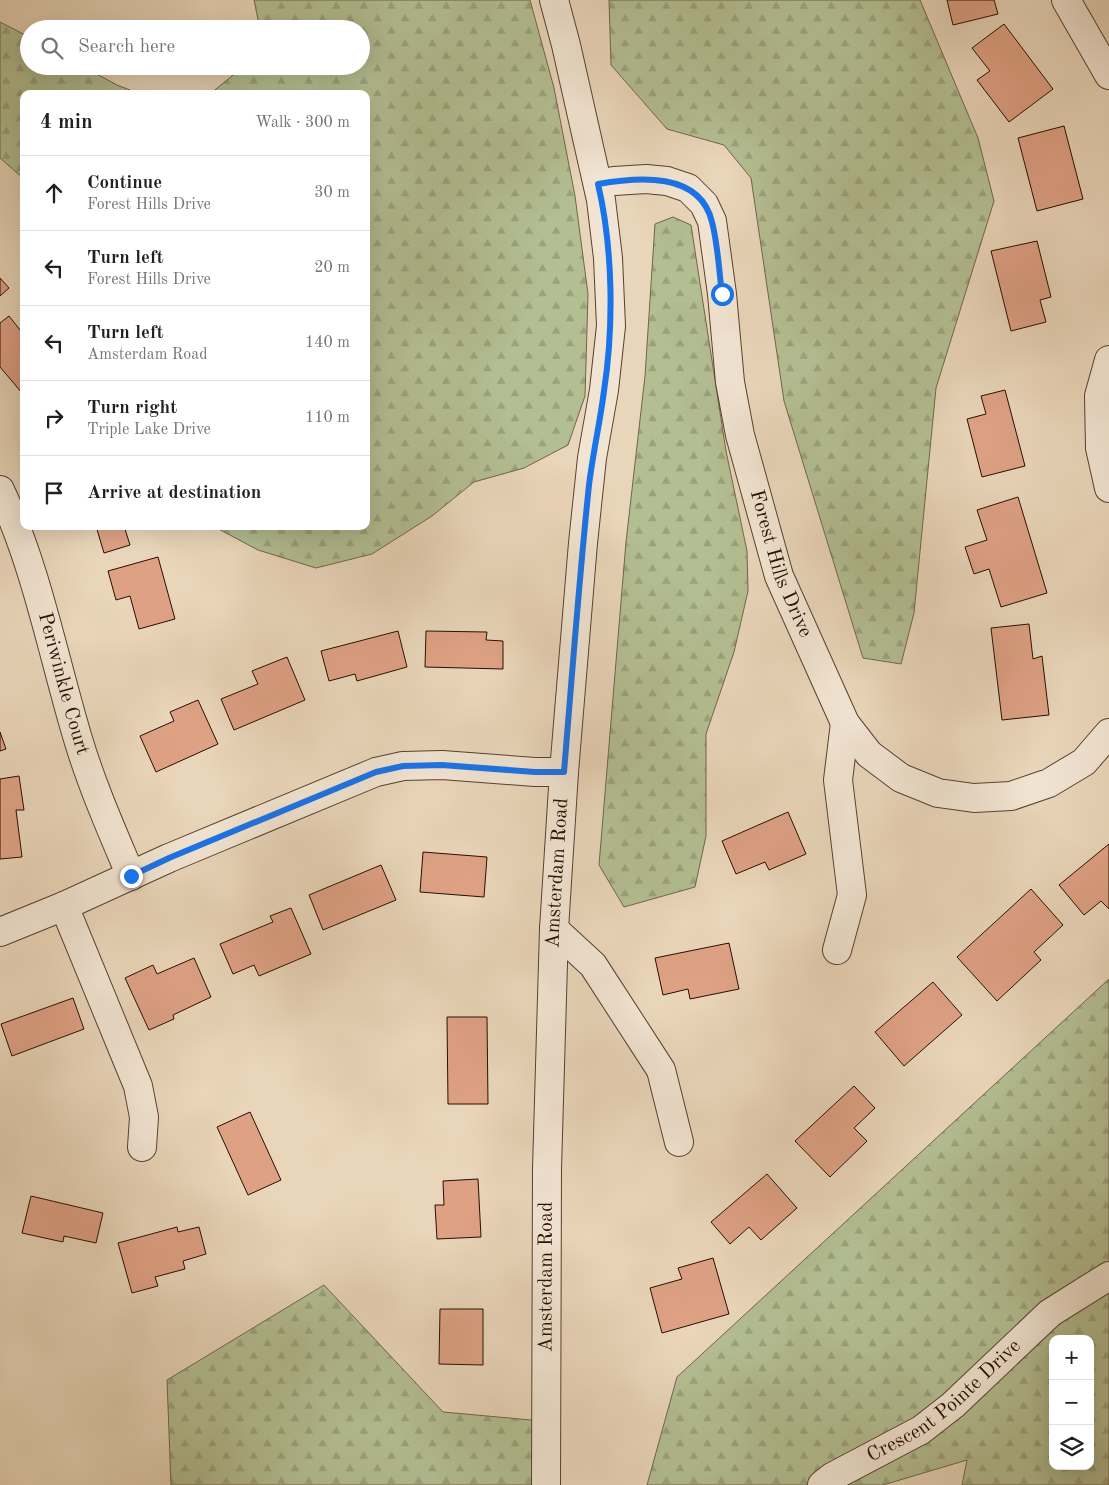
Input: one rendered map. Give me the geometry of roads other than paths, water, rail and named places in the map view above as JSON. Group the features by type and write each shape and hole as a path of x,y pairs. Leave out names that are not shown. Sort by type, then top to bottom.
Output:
{"street":[{"name":"Amsterdam Road","path":"546,1485 547,1169 554,928 564,772 583,543 592,458 604,390 611,326 608,258 602,200 554,0"},
{"path":"1066,0 1109,75"},
{"name":"Forest Hills Drive","path":"598,184 614,181 668,181 688,188 704,204 712,221 722,294 730,382 740,435 779,576 845,723 869,754 901,778 938,794 974,798 1012,796 1049,784 1084,762 1109,733"},
{"path":"1109,360 1099,396 1100,448 1109,488"},
{"name":"Periwinkle Court","path":"0,490 15,521 25,553 78,740 100,802 131,876"},
{"path":"837,950 852,895 838,780 845,723"},
{"path":"0,932 64,906 169,858 376,772 403,766 442,765 535,772 564,772"},
{"path":"64,906 138,1086 144,1117 142,1147"},
{"path":"554,928 593,965 661,1070 679,1142"},
{"name":"Crescent Pointe Drive","path":"822,1485 832,1477 921,1430 953,1406 1050,1313 1109,1276"}]}
